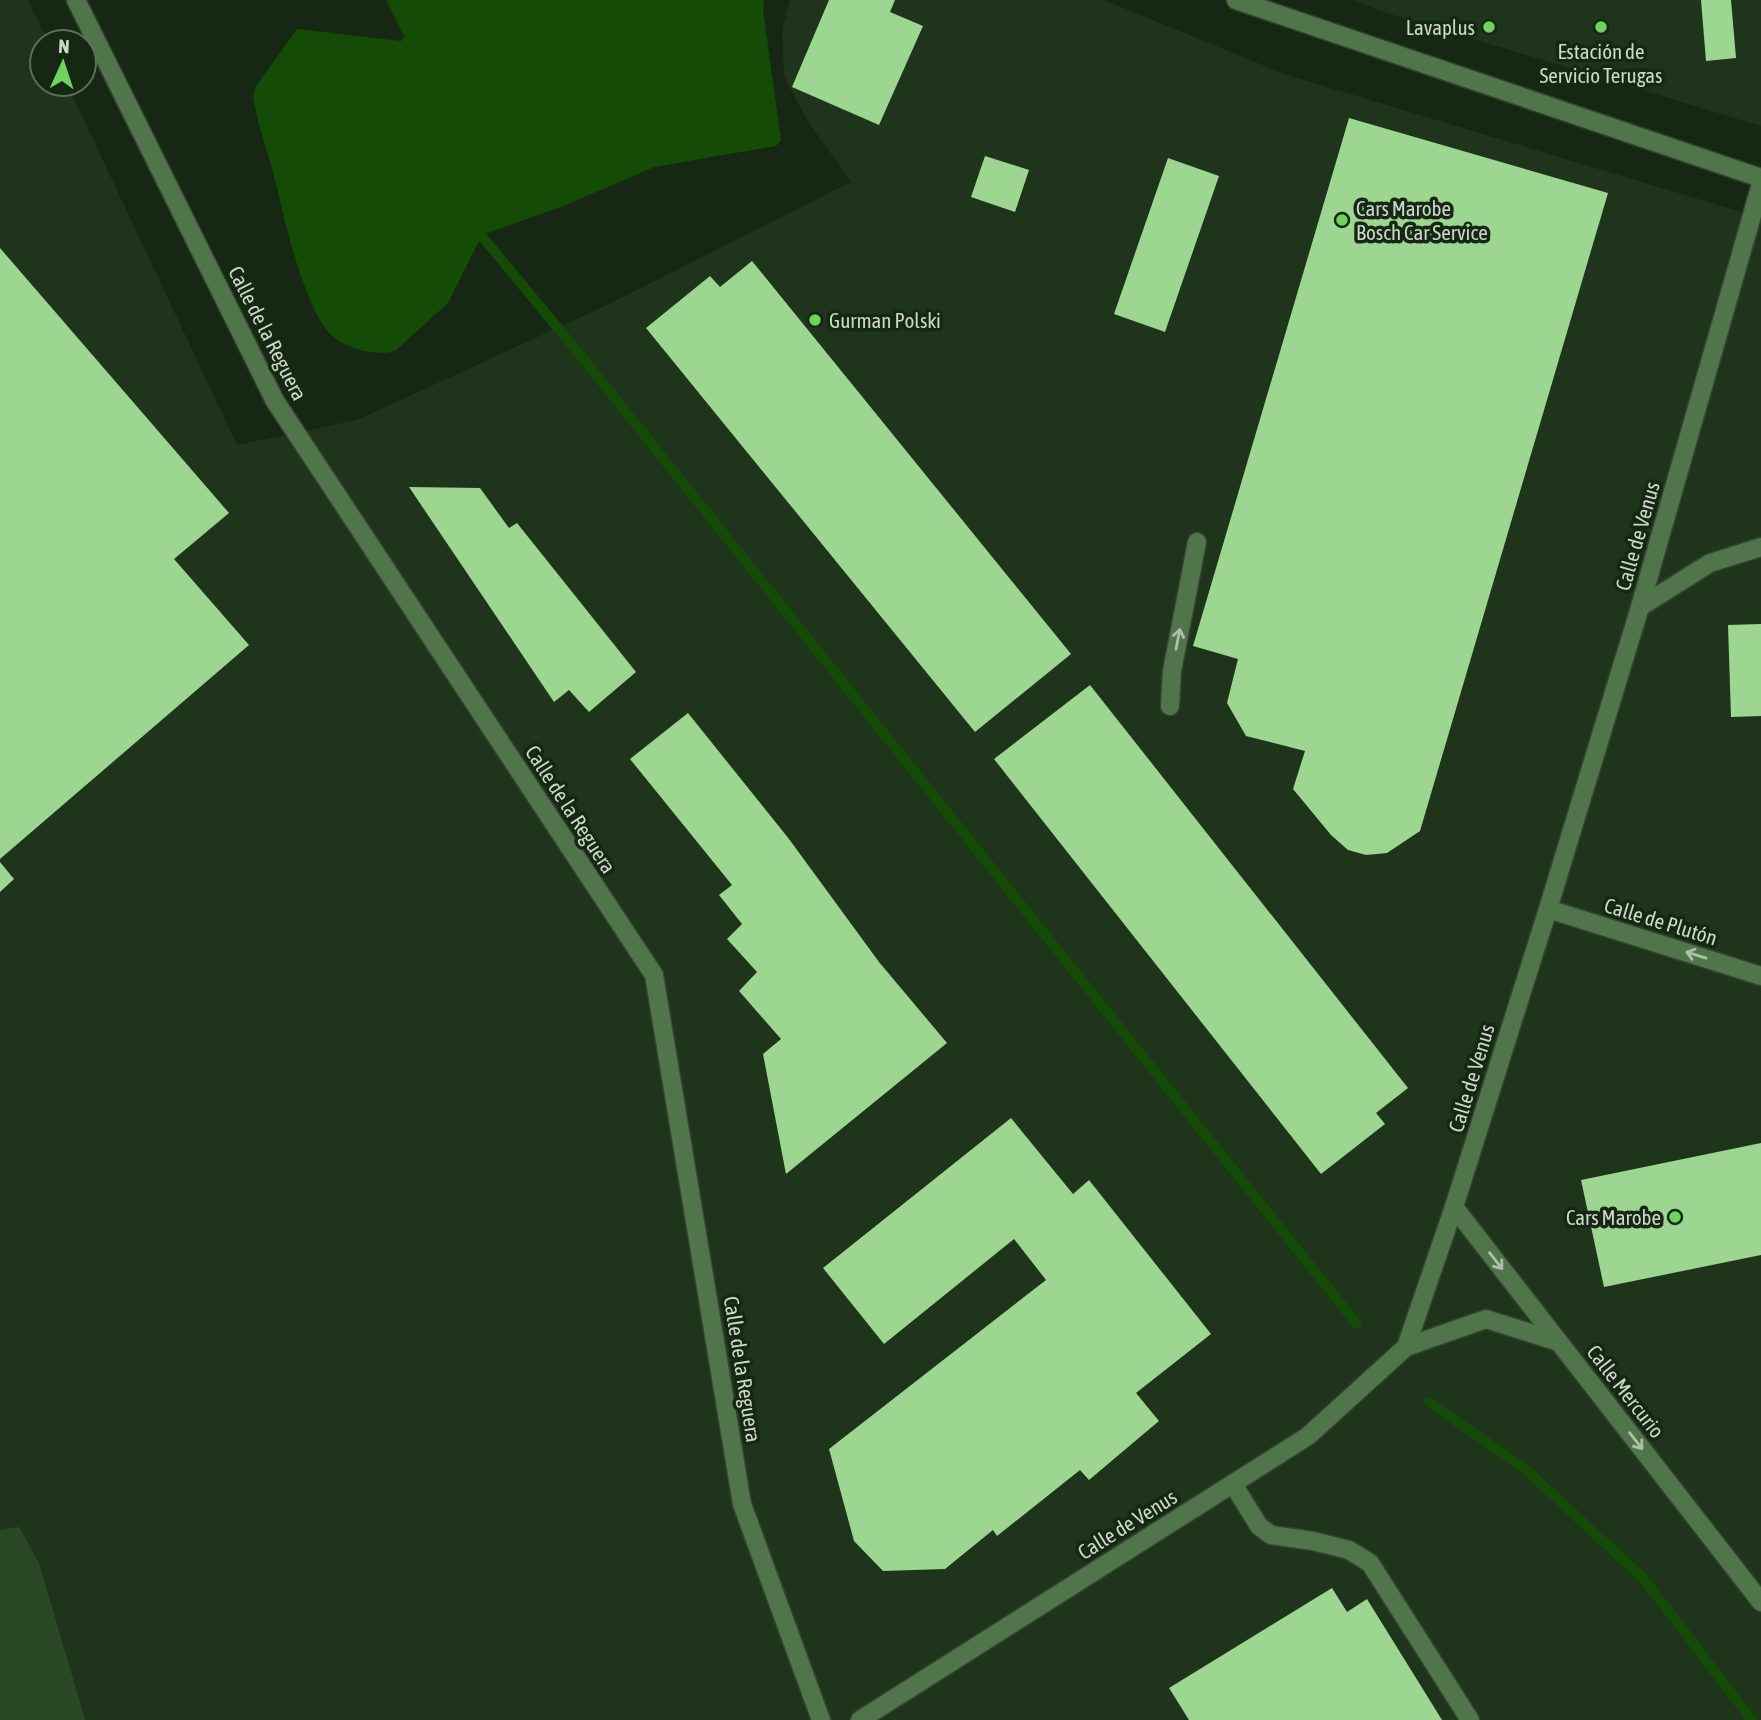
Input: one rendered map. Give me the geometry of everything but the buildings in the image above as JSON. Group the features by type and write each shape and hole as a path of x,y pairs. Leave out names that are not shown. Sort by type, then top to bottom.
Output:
{"street":[{"name":"Calle de la Reguera","path":"76,0 275,401 654,975 742,1504 821,1720"},
{"path":"1236,0 1761,178"},
{"name":"Calle de Venus","path":"860,1720 1308,1436 1406,1347 1454,1208 1548,909 1640,607 1761,184"},
{"path":"1170,706 1172,671 1197,542"},
{"path":"1640,607 1710,563 1761,547"},
{"name":"Calle de Plutón","path":"1548,909 1761,976"},
{"name":"Calle Mercurio","path":"1454,1208 1761,1602"},
{"path":"1406,1347 1486,1319 1559,1342"},
{"path":"1233,1484 1259,1526 1271,1535 1349,1550 1370,1563 1470,1720"}],"shaded area":[{"path":"0,0 28,0 41,28 28,28 28,98 74,98 237,445 357,420 605,306 851,182 807,120 784,76 782,29 790,0 1104,0 1284,74 1761,218 1761,1720 78,1720 0,1531"},
{"path":"386,0 764,0 763,10 781,140 776,146 654,167 566,205 482,235 448,303 395,351 379,353 352,347 330,334 310,300 294,255 253,95 256,86 297,29 401,41 404,36"},
{"path":"1352,0 1761,0 1761,126 1384,12"},
{"path":"19,1527 39,1563 85,1720 0,1720 0,1530"}],"waterway":[{"path":"479,223 481,235 590,367 1357,1324"},
{"path":"1429,1402 1525,1469 1643,1578 1752,1720"}],"place":[{"name":"Lavaplus","path":"1489,27"},
{"name":"Estación de Servicio Terugas","path":"1601,27"},
{"name":"Cars Marobe Bosch Car Service","path":"1342,220"},
{"name":"Gurman Polski","path":"815,320"},
{"name":"Cars Marobe","path":"1675,1217"}]}
